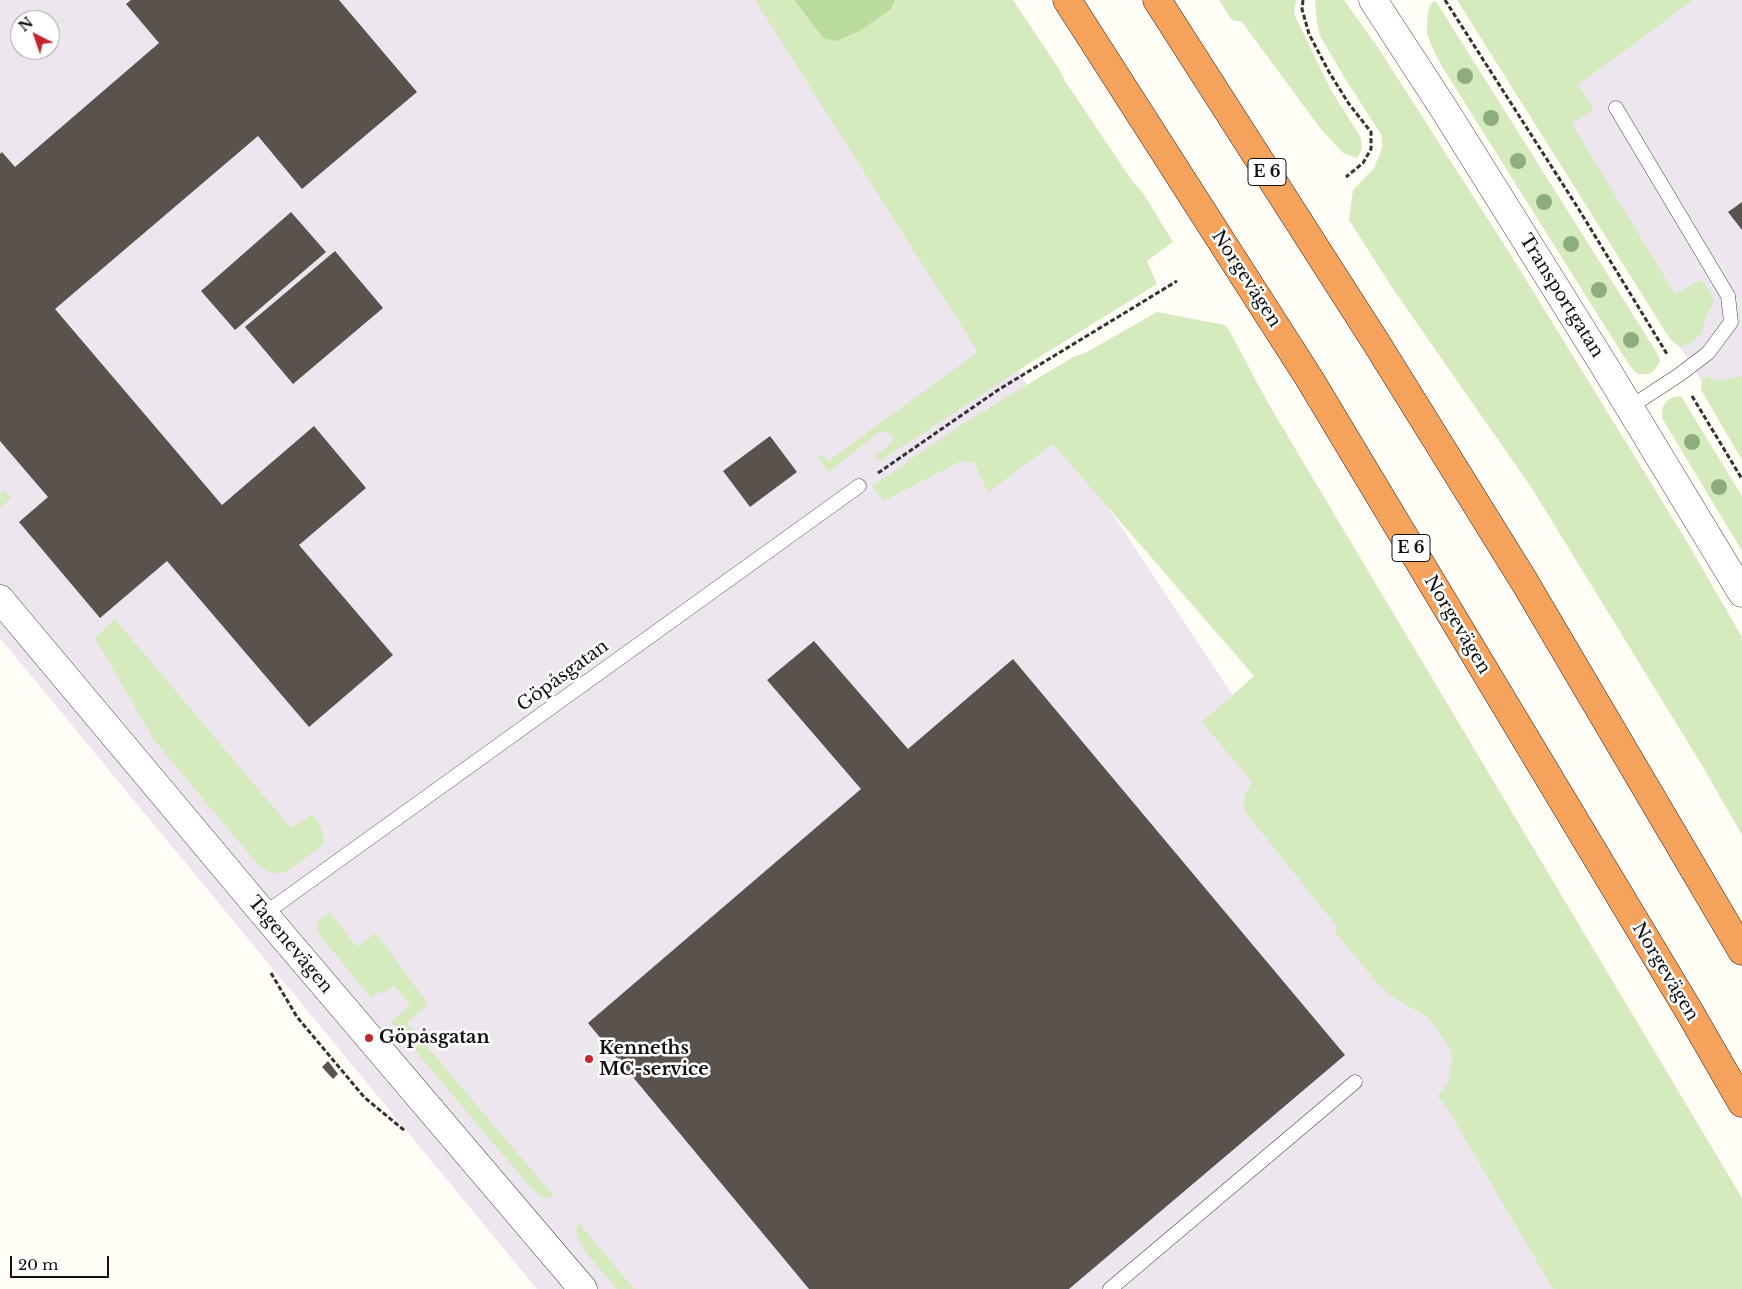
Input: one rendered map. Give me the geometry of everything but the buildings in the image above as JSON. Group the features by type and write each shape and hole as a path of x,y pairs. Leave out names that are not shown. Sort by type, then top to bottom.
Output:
{"highway":[{"name":"Norgevägen","path":"1066,0 1309,378 1689,1011 1742,1103"},
{"name":"E 6","path":"1157,0 1377,344 1524,581 1742,950"},
{"path":"1718,910 1742,943"}],"street":[{"name":"Transportgatan","path":"1376,1 1630,406 1742,593"},
{"name":"Tagenevägen","path":"0,599 264,914 583,1289"}],"lane":[{"path":"1616,108 1728,296 1731,322 1708,353 1679,375 1630,406"},
{"name":"Göpåsgatan","path":"264,914 859,486"},
{"path":"1110,1289 1356,1082"}],"path":[{"path":"1302,0 1302,9 1309,34 1349,104 1371,132 1371,149 1363,163 1346,177"},
{"path":"1445,0 1578,208 1742,479"},
{"path":"859,486 998,390 1177,281"}],"shaded area":[{"path":"0,0 772,0 1626,1289 537,1289 0,638"},
{"path":"1458,0 1742,0 1742,444"}],"green space":[{"path":"755,0 794,0 823,38 891,9 895,0 1013,0 1133,182 1143,193 1173,242 1147,261 1157,284 1033,361 880,461 875,456 893,442 893,437 885,431 878,433 829,472 817,458 821,454 828,461 978,352"},
{"path":"794,0 895,0 891,9 861,30 837,41 823,38"},
{"path":"1219,0 1296,0 1294,14 1331,90 1361,138 1362,149 1357,158 1343,153 1320,128 1242,22 1232,20"},
{"path":"1315,0 1344,0 1377,46 1514,260 1683,535 1742,637 1742,835 1700,762 1531,487 1391,286 1349,220 1353,190 1374,168 1382,148 1382,136 1320,36"},
{"path":"1457,0 1693,0 1578,85 1594,109 1572,124 1675,294 1700,280 1705,283 1713,303 1701,334 1688,345 1680,347 1670,339"},
{"path":"1434,1 1659,356 1660,362 1653,372 1638,374 1628,363 1441,65 1427,34 1428,13 1430,5"},
{"path":"1157,312 1225,325 1229,330 1268,403 1742,1198 1742,1289 1553,1289 1447,1108 1437,1096 1448,1083 1452,1061 1451,1051 1435,1026 1427,1017 1393,997 1379,985 1335,932 1337,927 1246,813 1243,805 1245,794 1252,782 1202,722 1254,676 1053,444 988,492 974,463 961,461 884,501 872,486 964,423 1073,357 1085,353"},
{"path":"1742,375 1742,460 1701,390 1702,380 1708,376 1716,381"},
{"path":"1681,396 1742,496 1742,551 1662,418 1663,406 1670,398"},
{"path":"5,490 11,498 0,508 0,495"},
{"path":"115,619 291,828 311,815 316,818 323,833 323,843 318,849 287,871 278,874 261,867 243,847 154,740 95,638"},
{"path":"330,912 357,947 376,933 428,1004 407,1023 553,1195 551,1198 542,1197 531,1188 391,1022 410,1005 394,985 383,994 379,991 371,998 319,934 317,929 318,922"},
{"path":"579,1223 634,1289 617,1289 591,1259 579,1241 576,1231"}],"place":[{"name":"Göpåsgatan","path":"369,1038"},
{"name":"Kenneths MC-service","path":"589,1059"}]}
